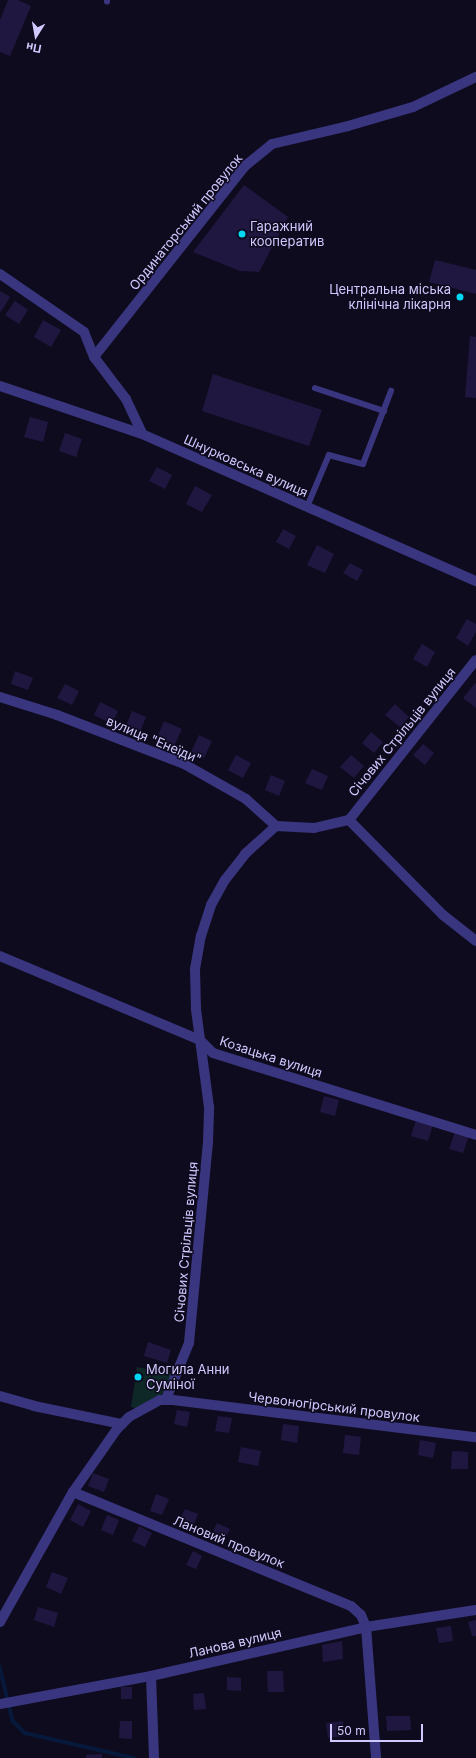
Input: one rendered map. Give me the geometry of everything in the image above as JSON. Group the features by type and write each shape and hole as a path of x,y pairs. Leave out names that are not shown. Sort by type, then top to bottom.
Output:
{"street":[{"name":"Ординаторський провулок","path":"94,357 245,166 272,144 348,126 413,106 476,77"},
{"path":"0,274 84,332 94,357 126,399 142,434"},
{"name":"Шнурковська вулиця","path":"0,386 142,434 476,581"},
{"name":"Січових Стрільців вулиця","path":"348,820 476,660"},
{"name":"вулиця \"Енеїди\"","path":"0,697 56,715 184,764 246,798 276,826"},
{"path":"276,826 314,828 348,820 443,915 476,941"},
{"name":"Січових Стрільців вулиця","path":"166,1399 185,1355 195,1300 208,1141 209,1107 200,1040 195,969 201,936 211,905 225,880 245,854 276,826"},
{"name":"Козацька вулиця","path":"0,956 200,1040 213,1053 476,1135"},
{"path":"0,1396 34,1406 122,1424"},
{"path":"0,1622 73,1492 122,1424 144,1409 166,1399"},
{"name":"Червоногірський провулок","path":"166,1399 476,1437"},
{"name":"Лановий провулок","path":"73,1492 350,1606 360,1615 366,1628"},
{"name":"Ланова вулиця","path":"0,1704 151,1676 366,1628 476,1610"},
{"path":"366,1628 376,1758"},
{"path":"151,1676 154,1758"}],"lane":[{"path":"315,388 384,411"},
{"path":"307,507 329,455 363,464 391,391"}],"green space":[{"path":"137,1367 173,1374 166,1389 161,1395 136,1408 131,1407"}],"building":[{"path":"8,0 18,0 31,6 10,56 0,52 0,20"},
{"name":"Гаражний кооператив","path":"244,185 288,217 259,272 240,271 193,252"},
{"path":"435,260 476,270 476,294 429,282"},
{"path":"0,291 10,297 1,312 0,311"},
{"path":"15,301 28,310 19,324 5,315"},
{"path":"43,320 61,330 51,347 34,337"},
{"path":"470,336 476,337 476,398 465,397"},
{"path":"213,374 322,410 309,446 202,411"},
{"path":"30,417 48,422 43,442 24,437"},
{"path":"65,433 82,439 76,457 59,451"},
{"path":"157,467 172,475 165,489 149,481"},
{"path":"195,486 212,495 202,512 186,504"},
{"path":"283,529 296,536 289,549 276,542"},
{"path":"317,545 334,554 325,573 307,565"},
{"path":"350,563 363,570 357,581 343,573"},
{"path":"467,619 476,624 476,632 468,646 456,638"},
{"path":"422,644 435,652 427,667 413,659"},
{"path":"15,671 33,678 28,690 11,684"},
{"path":"475,683 476,684 476,708 463,698"},
{"path":"65,684 79,691 72,705 57,698"},
{"path":"100,702 118,711 112,724 94,715"},
{"path":"395,704 409,717 400,727 385,715"},
{"path":"132,711 146,717 140,732 126,726"},
{"path":"164,721 182,729 174,746 157,738"},
{"path":"371,732 383,742 374,753 362,743"},
{"path":"199,735 212,741 204,758 191,752"},
{"path":"423,744 434,753 425,765 413,755"},
{"path":"236,755 251,763 243,778 228,770"},
{"path":"351,755 364,766 354,778 340,767"},
{"path":"312,769 328,776 322,790 305,783"},
{"path":"271,775 285,781 279,796 265,790"},
{"path":"324,1096 339,1100 335,1116 320,1112"},
{"path":"416,1120 433,1125 428,1141 411,1136"},
{"path":"455,1132 469,1136 463,1153 449,1149"},
{"path":"148,1342 171,1350 167,1363 144,1356"},
{"path":"177,1410 190,1412 187,1427 174,1424"},
{"path":"218,1416 232,1418 229,1433 215,1431"},
{"path":"283,1424 299,1426 297,1443 281,1440"},
{"path":"345,1435 361,1437 359,1455 343,1453"},
{"path":"420,1440 436,1443 433,1458 418,1455"},
{"path":"241,1447 261,1451 258,1466 238,1462"},
{"path":"452,1451 468,1452 468,1469 451,1469"},
{"path":"93,1473 109,1479 104,1492 88,1486"},
{"path":"156,1494 169,1499 162,1515 150,1511"},
{"path":"78,1504 91,1511 83,1527 70,1520"},
{"path":"185,1509 198,1514 193,1527 179,1521"},
{"path":"107,1515 119,1520 113,1535 101,1530"},
{"path":"217,1523 230,1529 224,1542 211,1536"},
{"path":"139,1526 152,1533 145,1547 132,1541"},
{"path":"193,1551 202,1556 196,1569 186,1565"},
{"path":"52,1572 68,1578 61,1594 46,1587"},
{"path":"38,1607 58,1613 54,1627 34,1620"},
{"path":"476,1620 476,1636 472,1636 468,1622"},
{"path":"451,1626 453,1641 439,1643 436,1628"},
{"path":"342,1641 343,1659 323,1662 322,1645"},
{"path":"267,1671 283,1671 284,1692 268,1692"},
{"path":"227,1677 241,1678 241,1691 227,1690"},
{"path":"121,1687 132,1687 132,1699 121,1699"},
{"path":"204,1693 206,1709 194,1710 193,1694"},
{"path":"386,1716 410,1716 411,1730 387,1731"},
{"path":"120,1721 132,1721 132,1739 119,1738"},
{"path":"343,1721 345,1736 328,1738 326,1723"},
{"path":"102,1754 102,1758 86,1758 86,1755"}],"waterway":[{"path":"0,1667 13,1721 25,1733 134,1758"}],"place":[{"name":"Гаражний кооператив","path":"242,234"},
{"name":"Центральна міська клінічна лікарня","path":"460,297"},
{"name":"Могила Анни Суміної","path":"138,1377"}]}
